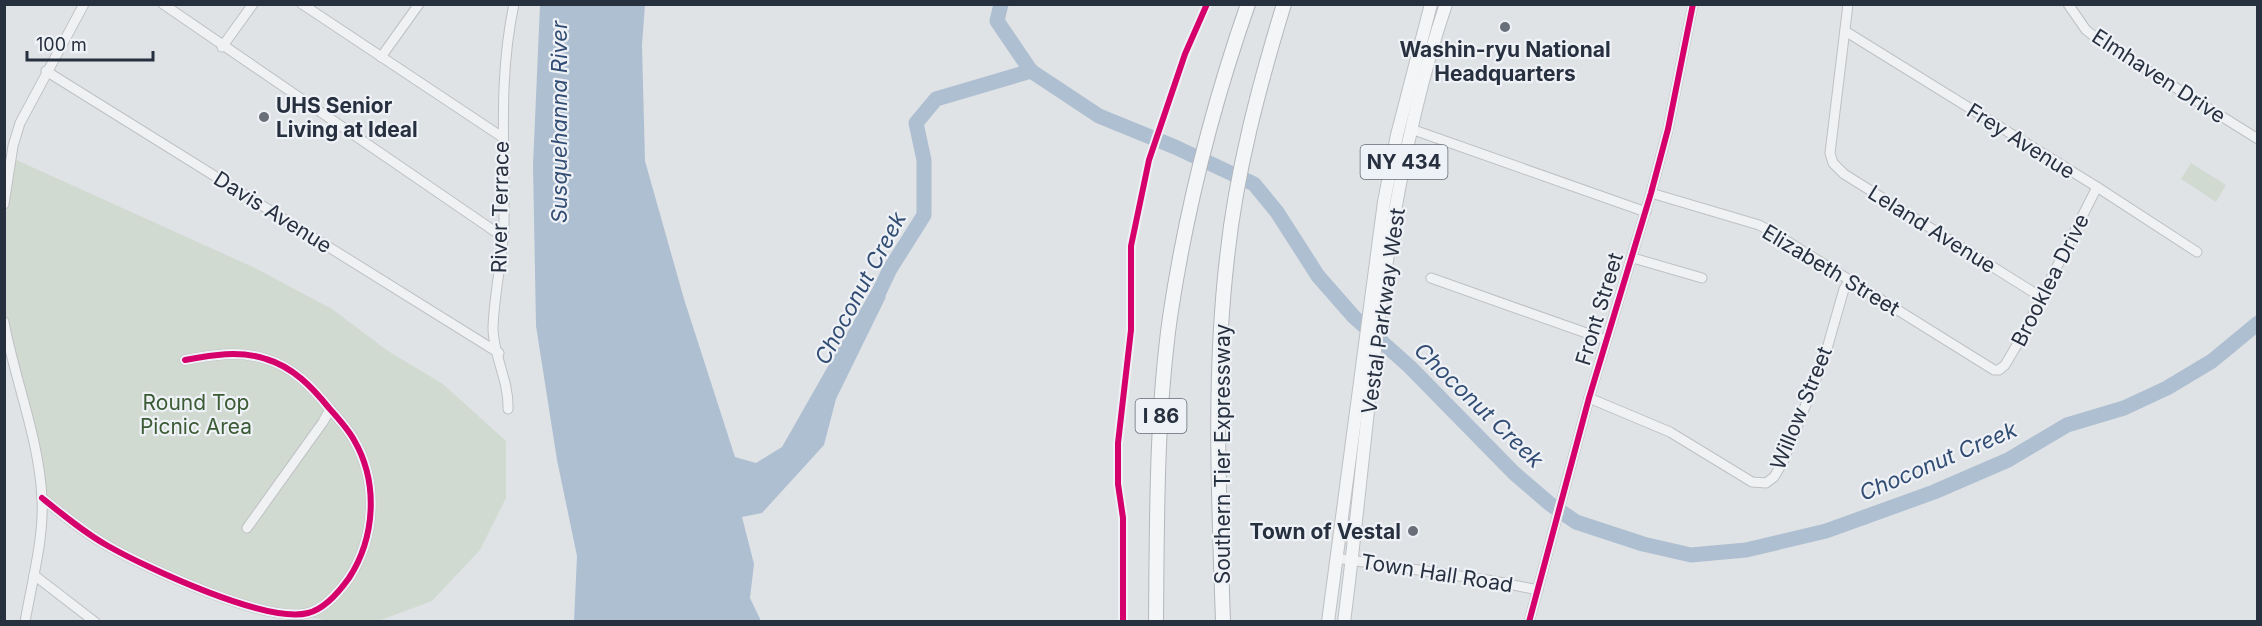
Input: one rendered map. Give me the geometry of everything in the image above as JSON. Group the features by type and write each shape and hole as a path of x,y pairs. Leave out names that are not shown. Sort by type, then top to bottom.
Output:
{"highway":[{"name":"I 86","path":"1156,621 1157,464 1170,319 1188,212 1211,119 1248,4"},
{"name":"Southern Tier Expressway","path":"1223,621 1218,392 1226,266 1248,136 1284,4"}],"main road":[{"name":"Vestal Parkway West","path":"1328,621 1384,202 1397,135 1431,4"},
{"name":"Vestal Parkway West","path":"1344,621 1380,324 1411,129 1446,4"}],"street":[{"path":"4,204 13,146 20,123 84,4"},
{"path":"163,4 222,47 503,237"},
{"path":"222,47 253,4"},
{"path":"302,4 501,137"},
{"path":"381,57 419,4"},
{"name":"River Terrace","path":"508,409 507,385 493,330 503,237 501,137 503,77 514,4"},
{"name":"Front Street","path":"1529,621 1589,398 1646,212 1668,129 1693,4"},
{"path":"1845,31 1848,4"},
{"name":"Elmhaven Drive","path":"2068,4 2086,30 2099,40 2258,139"},
{"name":"Leland Avenue","path":"1845,31 1831,155 1833,163 1844,174 2041,297"},
{"name":"Frey Avenue","path":"1845,31 2197,252"},
{"name":"Davis Avenue","path":"46,71 499,353"},
{"path":"1411,129 1646,212"},
{"name":"Brooklea Drive","path":"1999,370 2005,365 2021,338 2097,188"},
{"name":"Elizabeth Street","path":"1651,193 1759,225 1994,370 1999,370"},
{"path":"1633,258 1702,278"},
{"path":"1431,278 1606,340"},
{"name":"Willow Street","path":"1589,398 1670,432 1739,476 1755,483 1766,483 1774,477 1783,462 1824,359 1844,289 1850,280"},
{"path":"4,322 32,431 42,498 42,527 25,621"},
{"path":"42,498 75,524 128,557 190,584 258,608 296,615 310,613 335,596 354,570 369,533 371,503 369,484 360,452 348,432 301,378 286,367 265,359 222,354 185,360"},
{"path":"247,528 330,409"},
{"name":"Town Hall Road","path":"1336,558 1494,581 1538,590"},
{"path":"34,574 95,621"}],"green space":[{"name":"Round Top Picnic Area","path":"12,158 255,268 332,309 388,351 443,384 506,441 506,498 480,550 432,601 381,620 328,621 231,599 128,557 42,498 17,387 7,327 4,254"},
{"path":"2191,163 2226,185 2216,202 2181,179"}],"water":[{"name":"Susquehanna River","path":"540,5 645,5 642,45 645,161 684,299 735,457 756,463 782,447 872,289 886,297 836,399 824,445 762,513 742,517 754,564 750,598 761,621 574,621 577,556 557,460 536,326 533,165"}],"waterway":[{"name":"Choconut Creek","path":"1001,4 997,21 1031,71"},
{"name":"Choconut Creek","path":"870,311 890,269 924,215 924,160 916,123 936,99 1031,71 1099,116 1175,147 1254,184 1277,212 1318,276 1354,317 1410,367 1514,473 1550,504 1576,522 1643,544 1691,555 1746,550 1826,531 1934,492 2008,460 2067,425 2124,408 2167,388 2212,361 2258,323"}],"cycle path":[{"path":"1123,622 1123,518 1118,484 1118,443 1131,330 1131,246 1149,160 1185,54 1207,4"},
{"path":"1529,622 1589,398 1668,129 1693,4"},
{"path":"42,498 108,546 207,592 265,610 289,614 314,611 331,599 341,589 358,562 369,528 371,510 367,474 352,436 309,385 285,367 256,356 236,354 185,360"}],"place":[{"name":"Washin-ryu National Headquarters","path":"1505,27"},
{"name":"UHS Senior Living at Ideal","path":"264,117"},
{"name":"Town of Vestal","path":"1413,531"}]}
